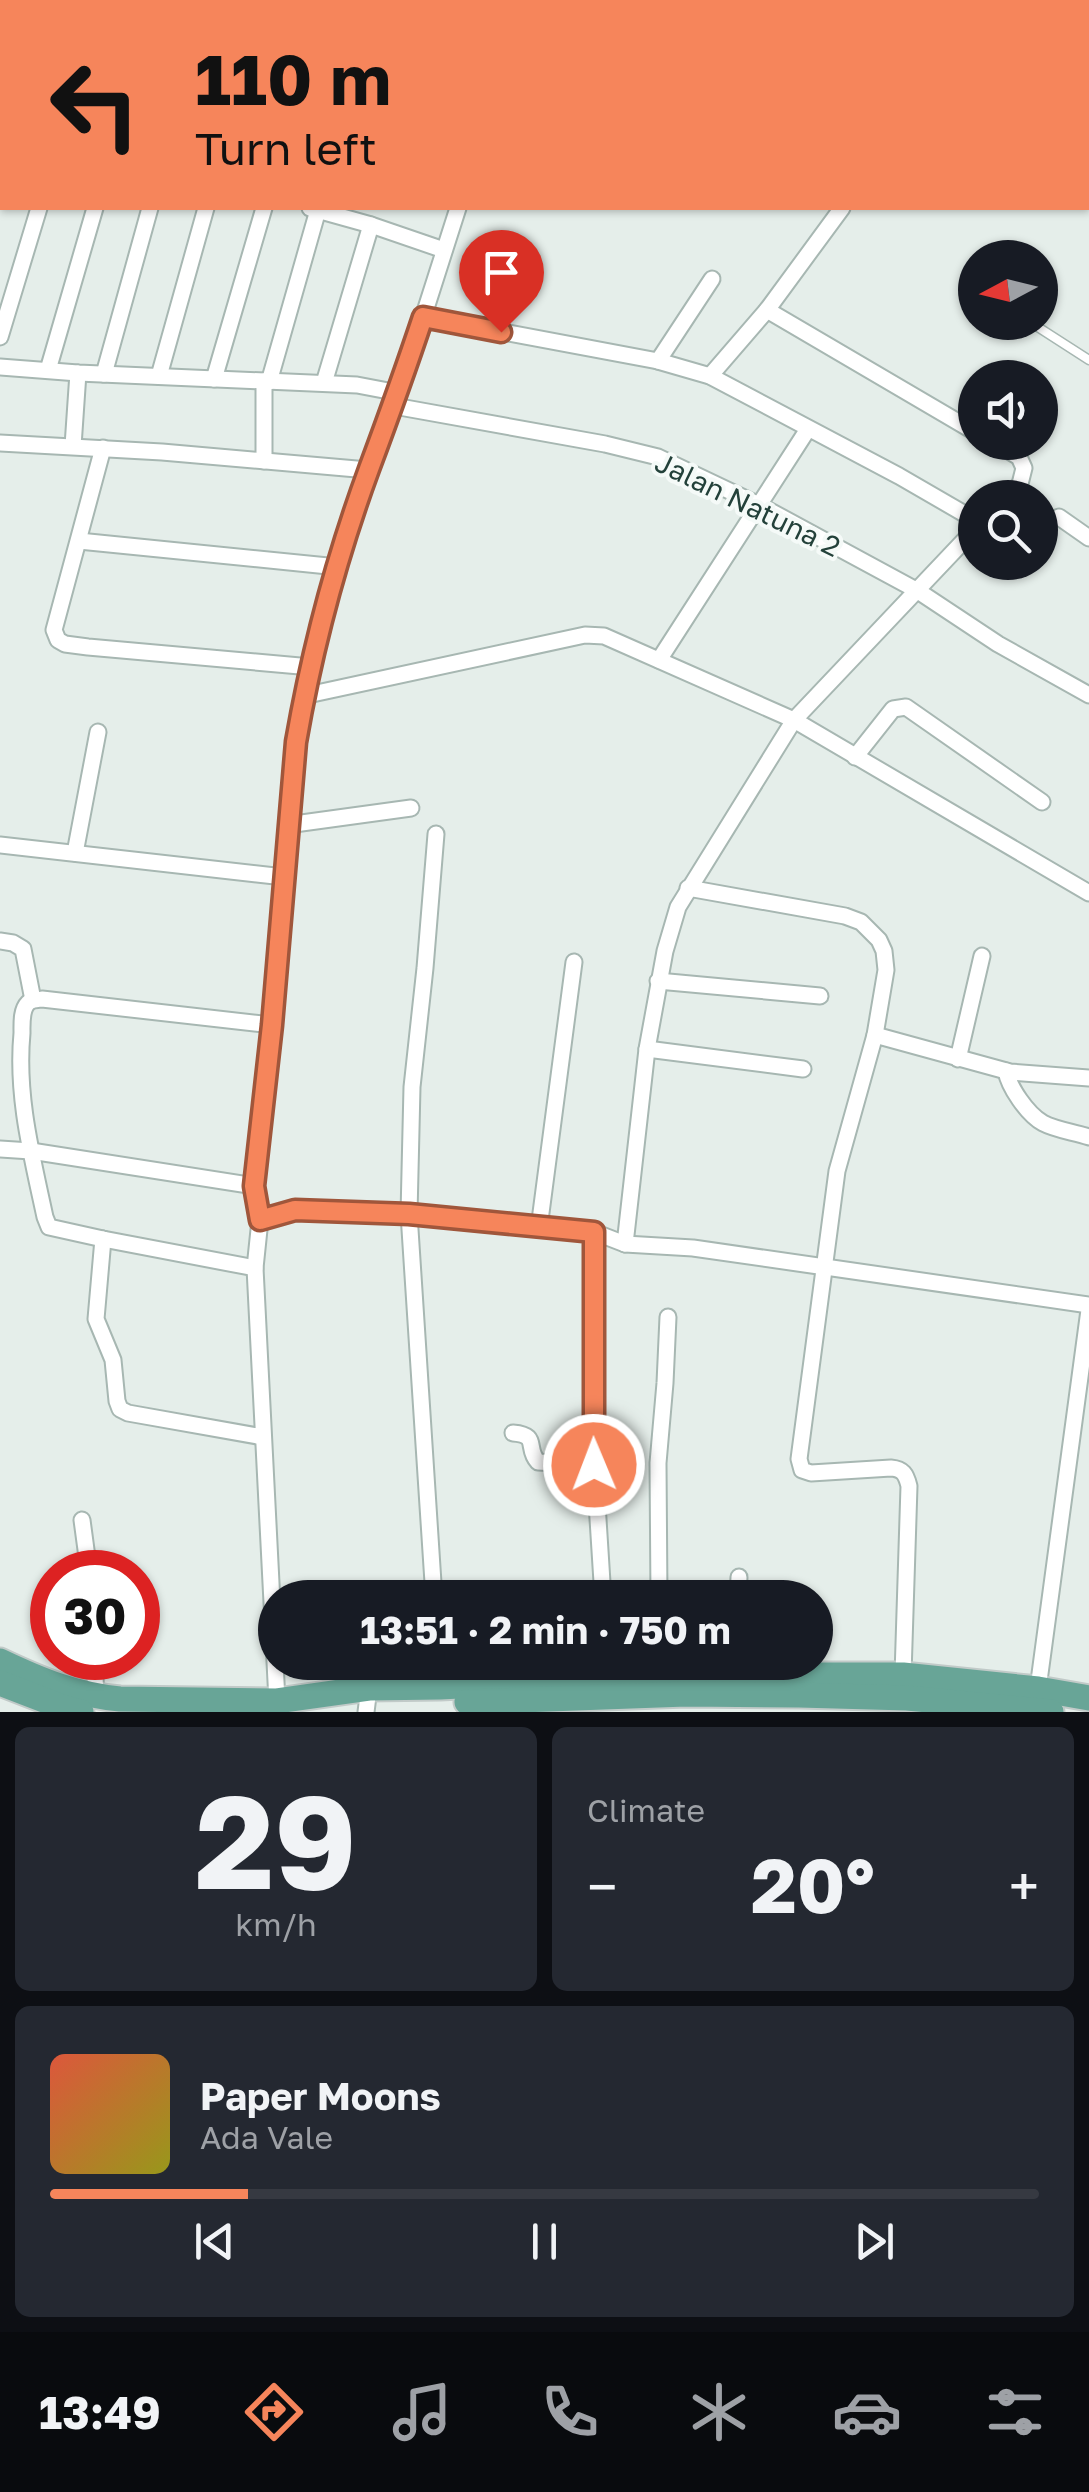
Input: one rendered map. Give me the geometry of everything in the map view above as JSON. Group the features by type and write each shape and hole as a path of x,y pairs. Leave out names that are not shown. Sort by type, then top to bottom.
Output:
{"main road":[{"path":"0,1660 89,1704"},
{"path":"764,1680 799,1694 903,1675 1046,1704"},
{"path":"0,1684 62,1707 367,1702 426,1680"},
{"path":"236,1712 670,1684 799,1694 1081,1702"}],"street":[{"path":"0,336 38,210"},
{"path":"48,370 93,210"},
{"path":"104,374 149,210"},
{"path":"159,376 205,210"},
{"path":"214,379 263,210"},
{"path":"264,461 267,381 314,210"},
{"path":"318,210 444,250"},
{"path":"277,1701 256,1268 260,1220 254,1186 296,742 303,696 338,567 457,210"},
{"path":"710,376 767,310 841,210"},
{"path":"324,383 370,225"},
{"path":"658,361 712,279"},
{"path":"767,310 958,422"},
{"path":"423,317 658,361 710,376 958,510"},
{"name":"Jalan Natuna 2","path":"0,367 356,384 396,399 648,453 759,505 918,590 998,644 1089,695"},
{"path":"73,446 78,373"},
{"path":"659,660 808,429"},
{"path":"0,443 368,470"},
{"path":"103,448 54,630 56,638 61,643 311,667"},
{"path":"1059,517 1089,538"},
{"path":"79,541 338,567"},
{"path":"625,1244 647,1049 658,981 678,907 794,720 958,547"},
{"path":"303,696 584,636 604,636 794,720 1089,892"},
{"path":"855,757 893,709 906,707 1042,802"},
{"path":"75,853 98,732"},
{"path":"288,826 412,808"},
{"path":"433,1580 409,1214 412,1087 436,834"},
{"path":"0,845 284,876"},
{"path":"688,888 846,916 868,927 879,940 886,961 875,1035 837,1171 799,1462 802,1470 811,1473 890,1468 907,1477 903,1675"},
{"path":"0,941 23,950 33,1000"},
{"path":"958,1059 982,956"},
{"path":"538,1228 574,962"},
{"path":"658,981 820,996"},
{"path":"256,1268 49,1227 24,1116 19,1061 24,1010 33,1000 272,1025"},
{"path":"875,1035 1006,1071 1089,1078"},
{"path":"647,1049 803,1069"},
{"path":"1006,1071 1010,1086 1036,1118 1089,1137"},
{"path":"0,1148 254,1186"},
{"path":"260,1220 295,1210 409,1214 594,1232 625,1244 692,1248 1089,1307 1046,1704"},
{"path":"594,1232 594,1465 602,1580"},
{"path":"103,1239 96,1319 113,1360 120,1409 264,1437"},
{"path":"659,1580 658,1464 668,1317"},
{"path":"513,1433 530,1438 538,1462 594,1465"},
{"path":"82,1520 86,1550"}],"lane":[{"path":"1058,340 1089,360"}],"route":[{"path":"501,332 423,317 338,567 303,696 296,742 254,1186 260,1220 295,1210 409,1214 594,1232 594,1465"}]}
